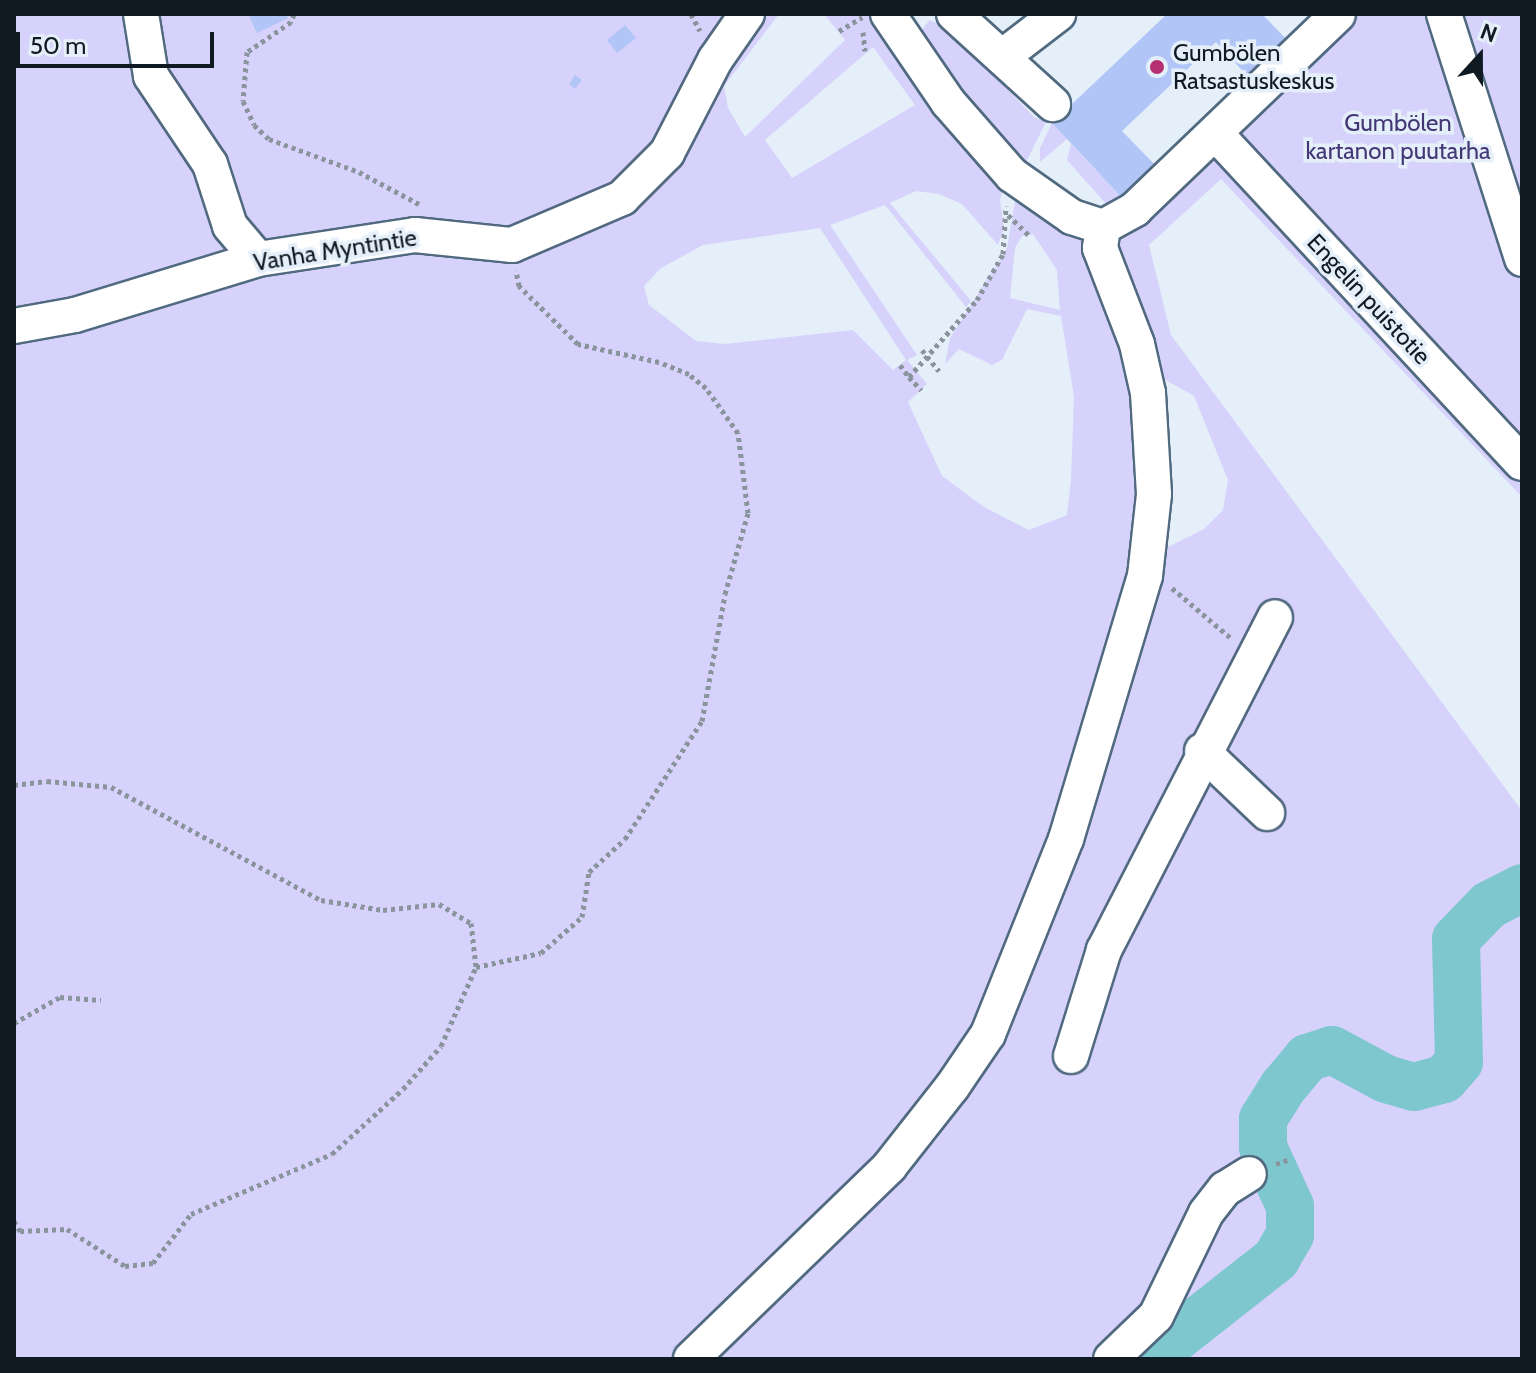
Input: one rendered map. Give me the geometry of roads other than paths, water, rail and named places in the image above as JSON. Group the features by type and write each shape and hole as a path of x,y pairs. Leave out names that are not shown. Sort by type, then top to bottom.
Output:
{"street":[{"path":"141,14 151,76 210,164 230,226 258,259"},
{"name":"Vanha Myntintie","path":"14,326 75,315 258,259 415,235 512,245 622,198 667,153 715,60 747,14"},
{"path":"954,14 1053,104"},
{"path":"1002,57 1058,14"},
{"path":"1444,14 1522,259"},
{"path":"900,18 948,102 1012,175 1072,217 1103,227 1135,209 1216,134 1319,21"},
{"name":"Engelin puistotie","path":"1216,134 1522,463"},
{"path":"691,1359 889,1167 988,1034 1066,839 1145,576 1154,494 1148,393 1137,344 1100,248 1103,227"},
{"path":"1071,1056 1104,950 1202,751 1275,617"},
{"path":"1202,751 1267,813"},
{"path":"1111,1359 1156,1316 1206,1213 1225,1189 1249,1174"}],"waterway":[{"path":"1149,1359 1276,1259 1290,1235 1290,1206 1263,1147 1263,1119 1283,1087 1307,1058 1332,1050 1386,1079 1414,1087 1444,1079 1459,1062 1456,939 1489,905 1522,888"}],"place":[{"name":"Gumbölen Ratsastuskeskus","path":"1157,67"}],"park label":[{"name":"Gumbölen kartanon puutarha","path":"1398,137"}]}
